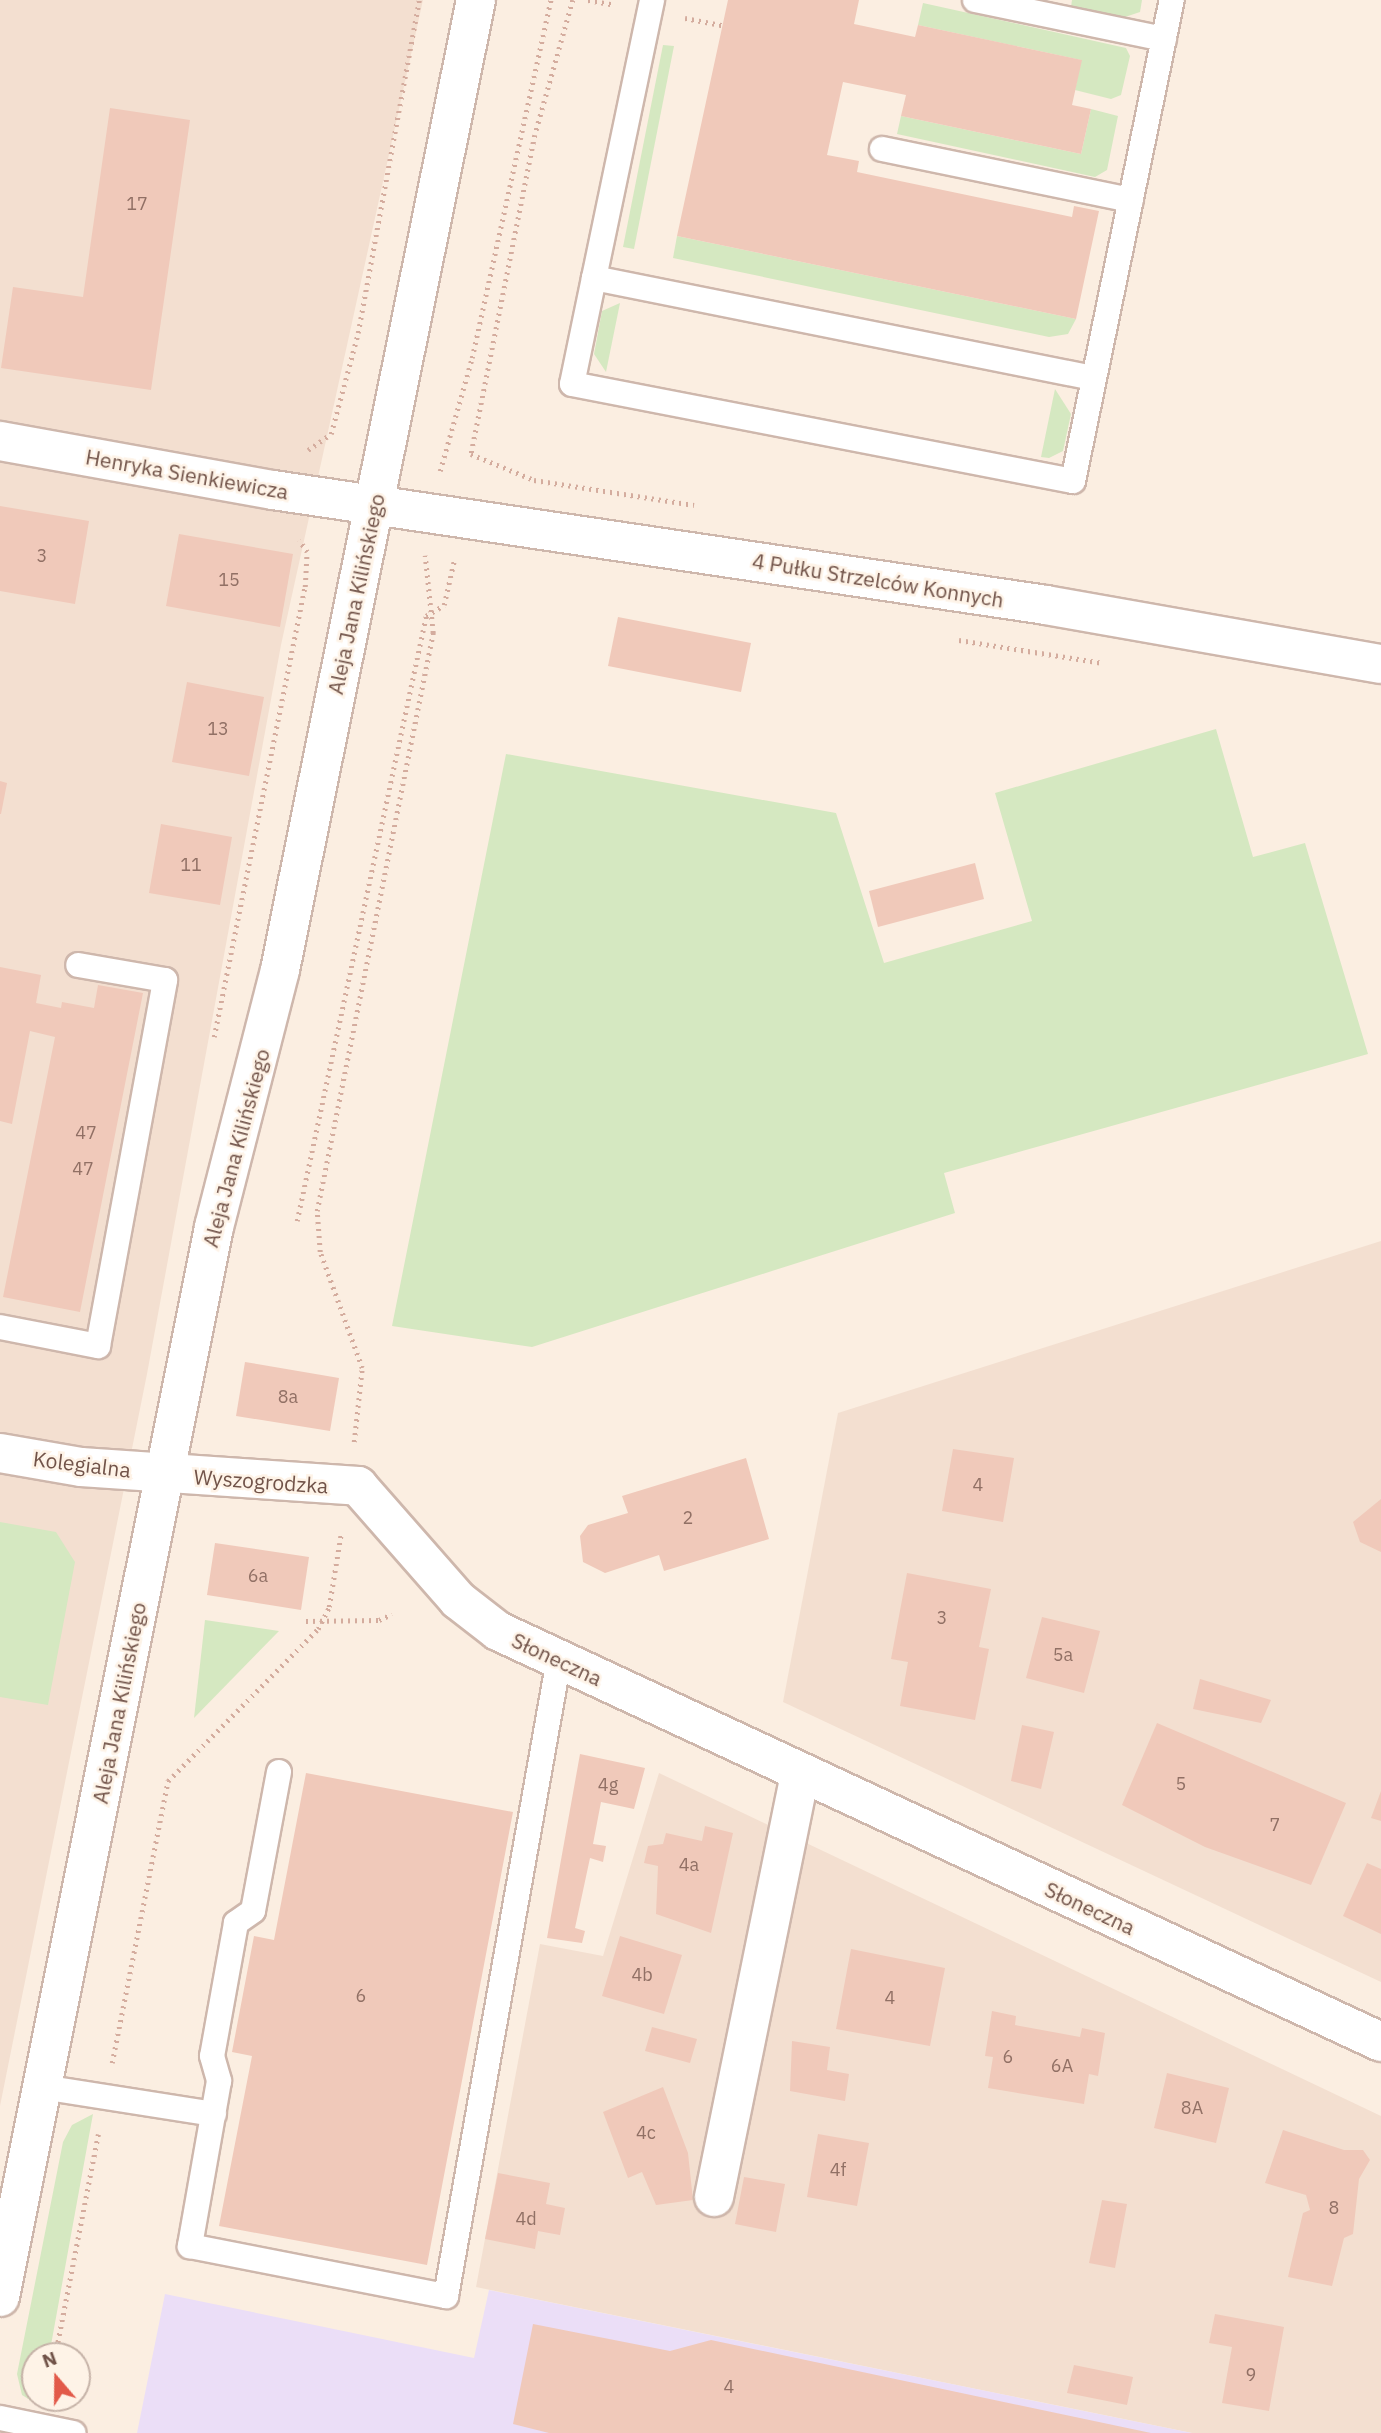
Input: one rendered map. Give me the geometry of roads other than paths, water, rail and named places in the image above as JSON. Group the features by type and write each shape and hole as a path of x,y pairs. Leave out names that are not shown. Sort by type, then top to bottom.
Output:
{"street":[{"name":"Aleja Jana Kilińskiego","path":"0,2297 4,2256 42,2087 214,1227 280,970 476,0"},
{"name":"Henryka Sienkiewicza","path":"0,441 374,504"},
{"name":"4 Pułku Strzelców Konnych","path":"374,504 1046,605 1381,664"},
{"name":"Kolegialna","path":"0,1453 164,1473"},
{"name":"Wyszogrodzka","path":"164,1473 353,1486"},
{"name":"Słoneczna","path":"353,1486 475,1616 800,1774 1381,2042"},
{"path":"713,2197 800,1774"}],"lane":[{"path":"652,0 572,384 1073,481 1172,0"},
{"path":"975,0 1164,39"},
{"path":"882,149 1131,200"},
{"path":"594,278 1093,378"},
{"path":"0,1327 97,1346 165,980 78,965"},
{"path":"279,1772 253,1911 236,1923 212,2056 219,2081 190,2246 446,2296 559,1659"},
{"path":"42,2087 214,2114"},
{"path":"0,2418 73,2433"}]}
